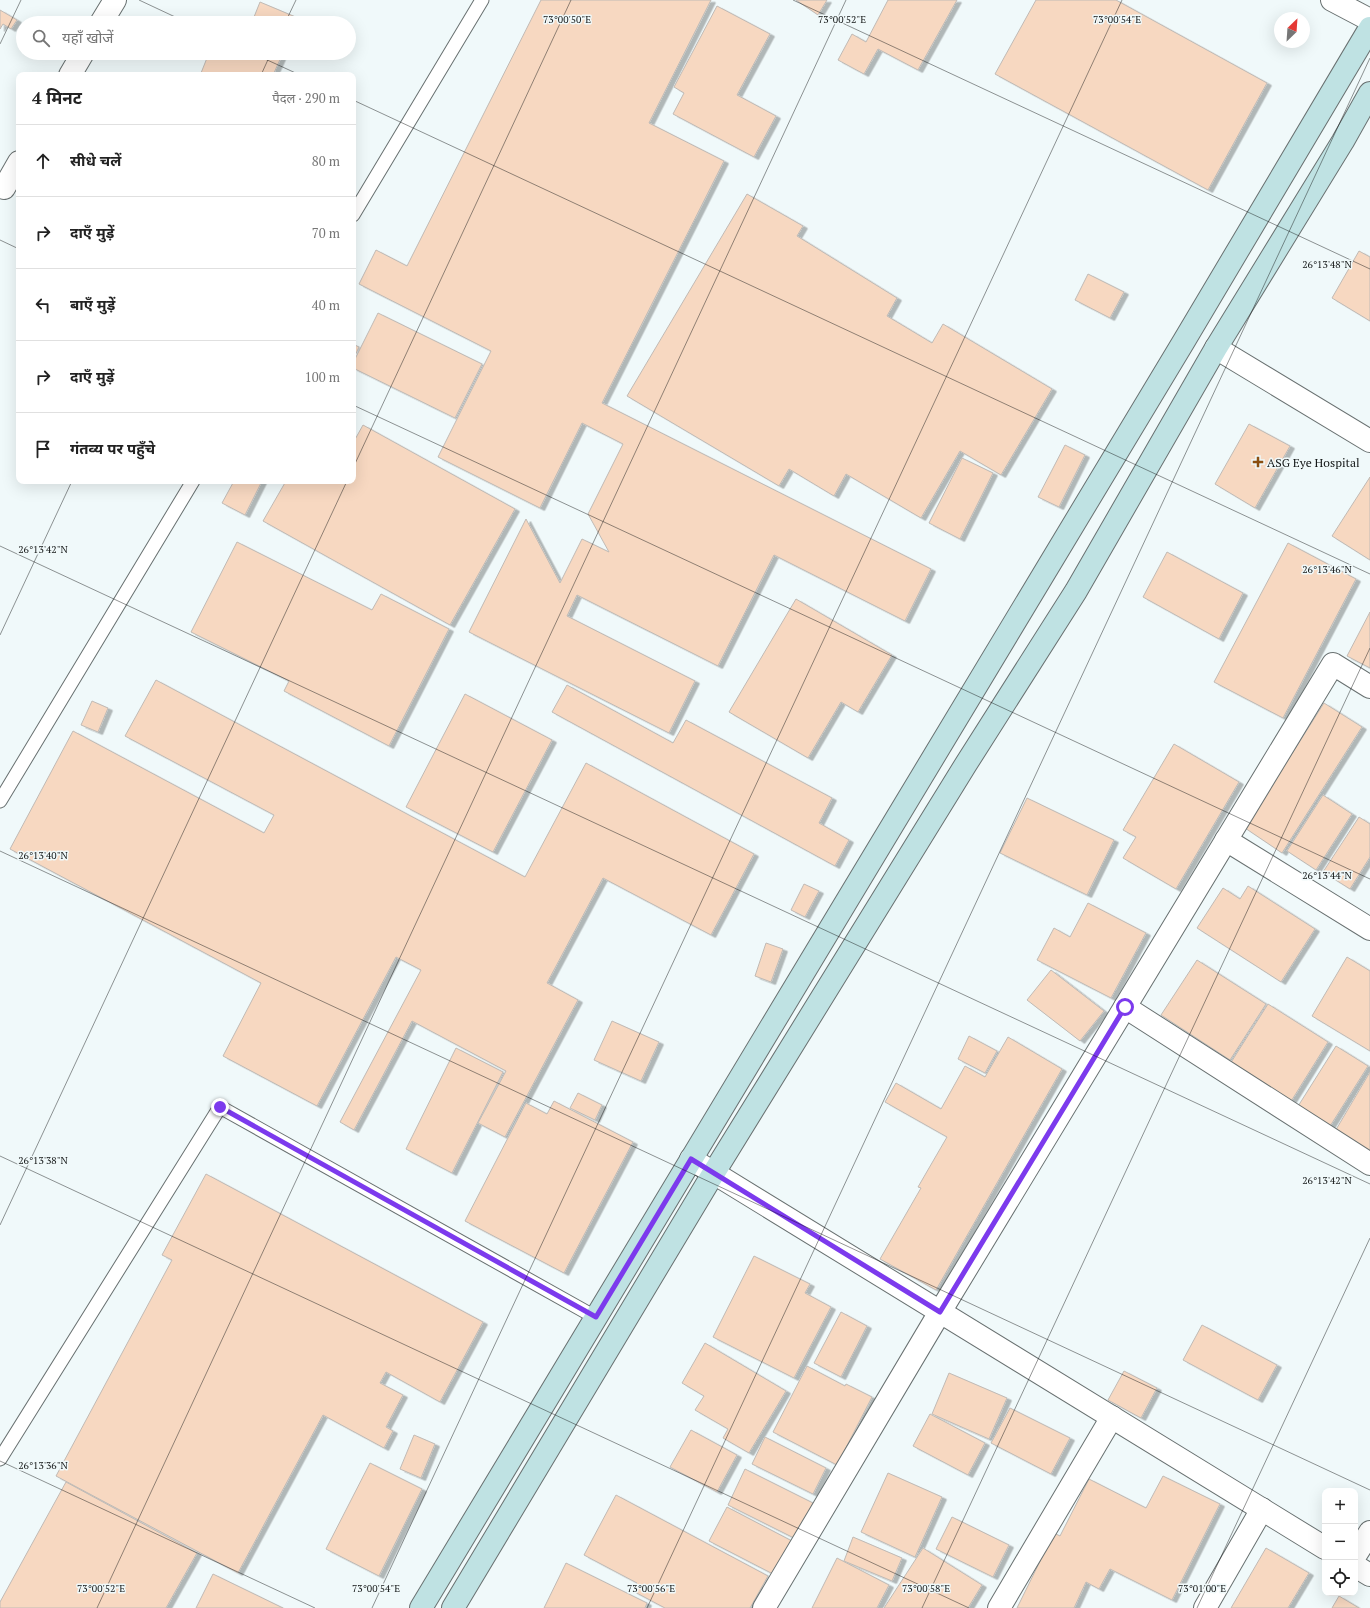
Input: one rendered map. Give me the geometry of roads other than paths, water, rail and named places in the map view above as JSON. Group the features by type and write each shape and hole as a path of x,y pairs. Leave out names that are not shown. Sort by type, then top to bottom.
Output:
{"street":[{"path":"105,16 115,0"},
{"path":"1332,0 1370,20"},
{"path":"421,1608 1370,28"},
{"path":"72,72 79,60"},
{"path":"453,1608 713,1174 966,764 1076,591 1216,348 1343,141 1370,92"},
{"path":"1,189 16,166"},
{"path":"1216,348 1370,441"},
{"path":"764,1608 940,1312 1333,664 1370,687"},
{"path":"1226,840 1370,929"},
{"path":"1125,1007 1370,1164"},
{"path":"691,1159 713,1174 1322,1546"},
{"path":"999,1608 1112,1417"},
{"path":"1205,1608 1262,1509"},
{"path":"1358,1551 1370,1532"},
{"path":"1358,1568 1370,1575"}],"lane":[{"path":"356,210 482,0"},
{"path":"0,801 191,484"},
{"path":"0,1459 220,1107 596,1317"}],"place":[{"name":"ASG Eye Hospital","path":"1258,462"}]}
